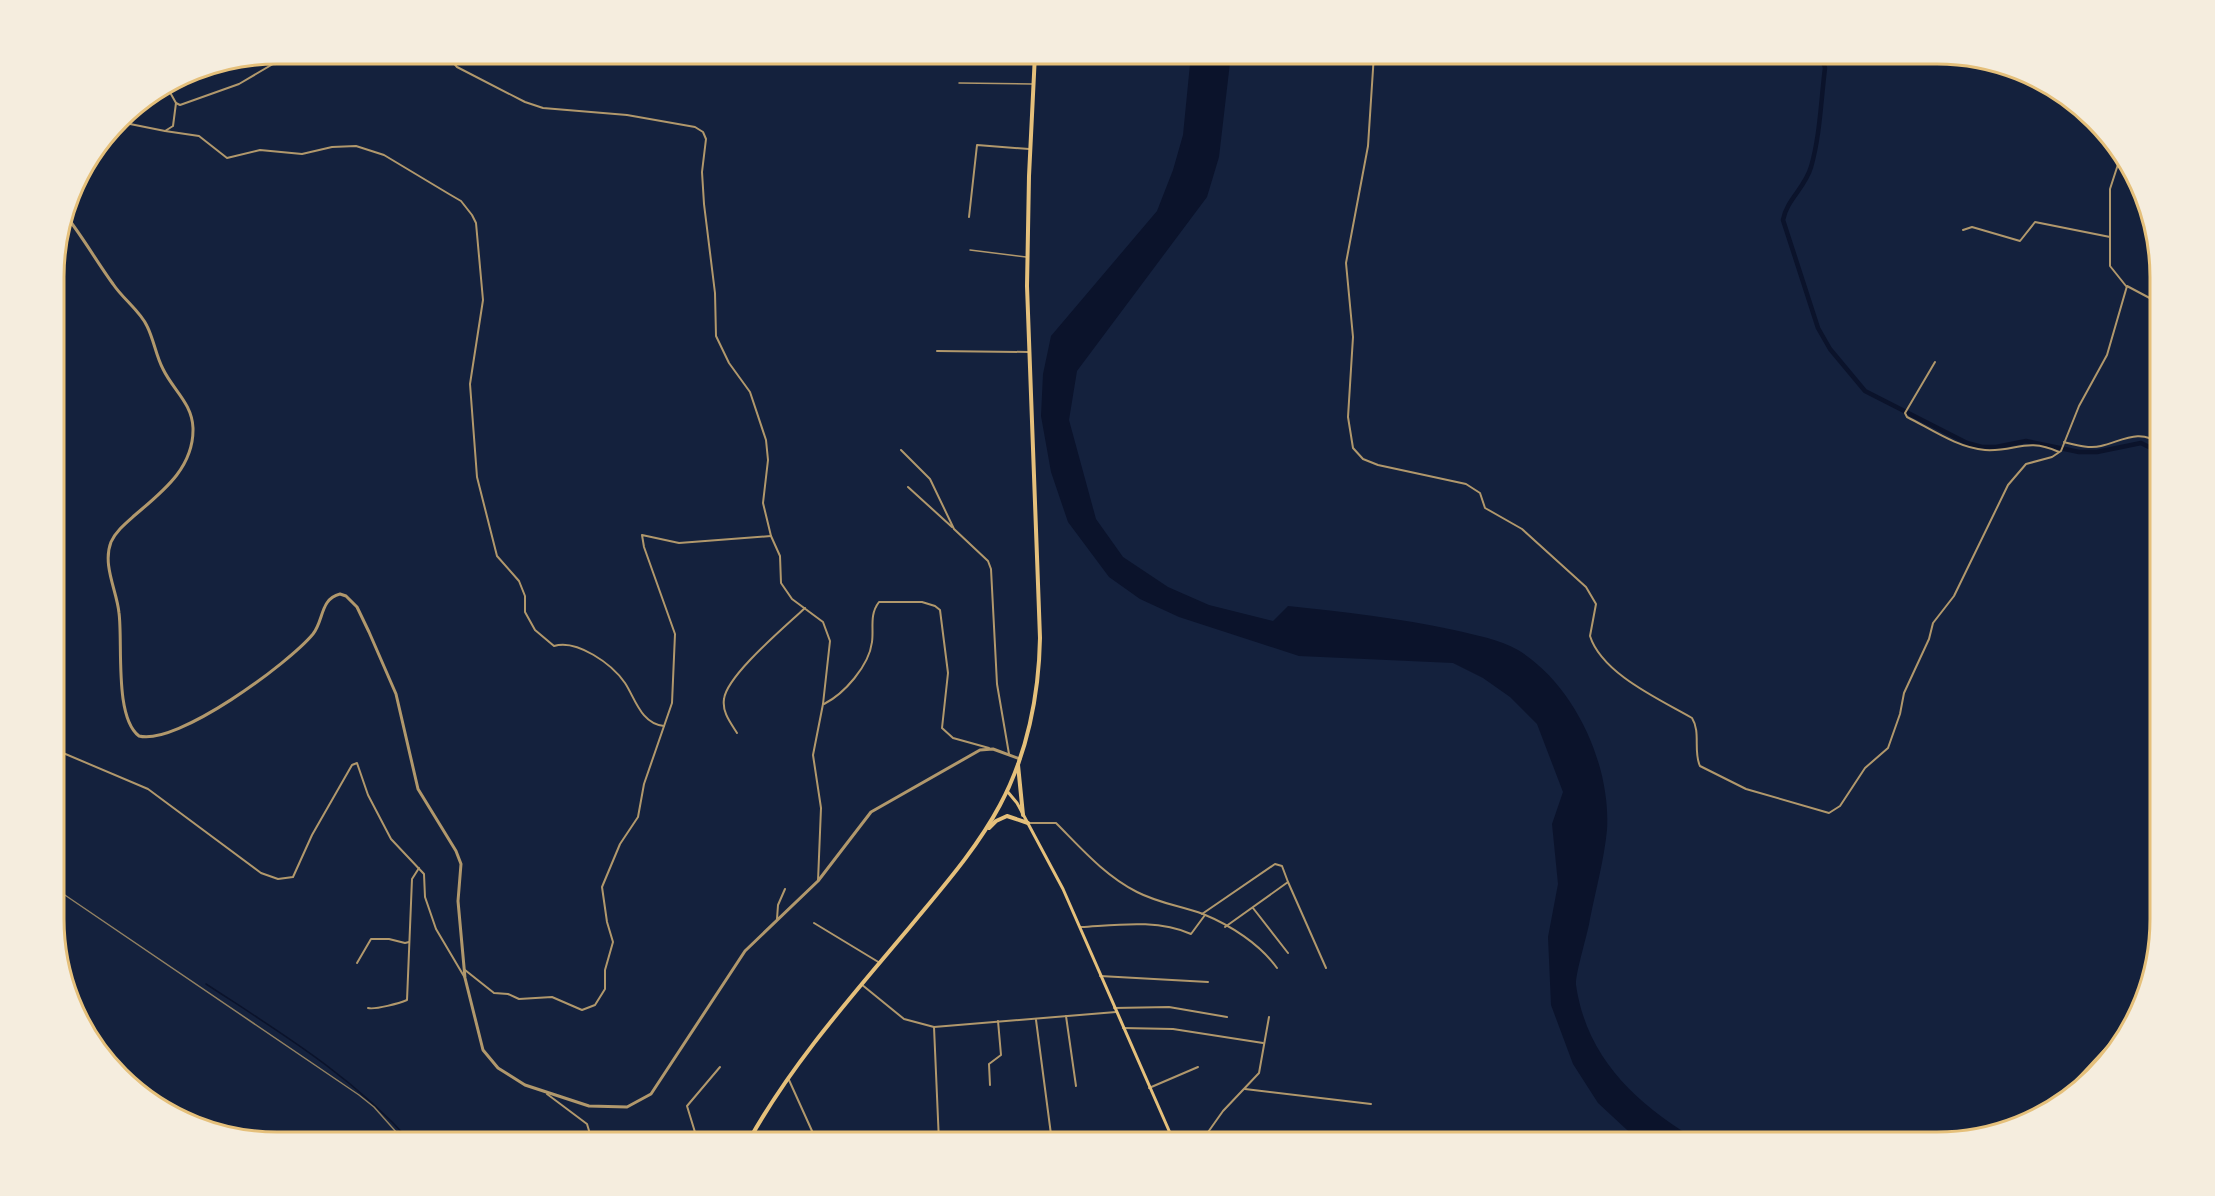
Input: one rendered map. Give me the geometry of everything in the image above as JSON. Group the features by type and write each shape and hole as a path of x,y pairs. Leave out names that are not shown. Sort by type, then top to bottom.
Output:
{"main road":[{"path":"754,1132 787,1078 861,984 954,873 983,832 1007,791 1019,761 1035,695 1040,629 1028,352 1027,257 1034,64"},
{"path":"1019,761 1023,815"},
{"path":"1007,791 1054,870 1169,1132"},
{"path":"983,832 996,820 1007,816 1028,823"}],"street":[{"path":"176,104 180,105 239,84 272,64"},
{"path":"455,64 525,102 543,108 627,115 695,127 703,132 706,139 702,172 704,204 715,293 716,336 729,363 750,392 766,440 768,460 764,503 771,536 780,556 781,583 792,598 823,622 829,634 830,654 813,755 821,808 818,881"},
{"path":"1373,64 1368,146 1346,263 1353,337 1348,417 1353,448 1363,459 1378,465 1418,475 1455,480 1473,488 1480,494 1485,508 1522,529 1586,586 1596,604 1590,636 1597,648 1626,678 1658,702 1692,718 1695,724 1696,754 1700,766 1746,789 1818,811 1834,812 1865,768 1888,748 1900,714 1904,693 1929,639 1933,623 1954,597 2008,486 2026,464 2060,451 2079,406 2107,355 2127,286"},
{"path":"165,131 173,126 176,104 170,93"},
{"path":"130,124 199,136 227,158 260,150 302,154 332,147 356,146 384,155 461,201 476,223 480,260 483,300 480,332 471,369 471,406 477,477 497,556 519,581 525,596 525,612 545,641 554,646 565,643 578,647 599,659 623,680 636,706 644,715 658,726 664,726"},
{"path":"969,218 975,148 978,144 1030,149"},
{"path":"2118,164 2110,189 2110,266 2127,286 2150,301"},
{"path":"1963,230 1972,227 2020,241 2031,224 2038,222 2110,237"},
{"path":"72,223 114,286 147,325 163,370 181,394 192,415 192,445 185,462 164,490 120,529 110,545 109,565 120,620 122,685 134,731 139,736 148,737 171,731 225,703 275,670 314,633 328,600 340,594 354,603 398,703 401,727 418,789 462,868 458,901 465,978 477,1032 486,1056 503,1072 547,1094 586,1124 589,1132"},
{"path":"937,351 1028,352"},
{"path":"1935,362 1905,413 1907,417 1975,448 1994,450 2032,444 2060,451"},
{"path":"2064,443 2088,447 2101,446 2134,435 2150,439"},
{"path":"901,450 930,479 954,529"},
{"path":"908,487 988,561 991,569 997,684 1009,754"},
{"path":"465,970 486,989 519,999 552,996 582,1010 595,1005 601,997 605,989 604,970 613,942 607,922 602,887 620,844 638,817 644,784 674,690 675,634 644,547 642,535 658,540 690,543 771,536"},
{"path":"823,704 837,695 864,663 872,642 874,610 879,602 930,604 940,610 945,642 947,696 942,728 953,738 1009,754 1019,761"},
{"path":"737,733 725,714 723,700 727,688 760,650 805,608"},
{"path":"547,1094 603,1107 627,1107 646,1099 664,1078 745,951 818,881 871,812 965,758 989,748"},
{"path":"64,753 148,789 261,873 278,879 293,877 312,835 352,765 357,763 368,795 391,839 424,874 425,897 436,929 465,978"},
{"path":"1028,823 1056,823 1102,869 1132,890 1159,902 1204,915 1264,950 1277,968"},
{"path":"1080,927 1145,924 1180,929 1191,934 1204,915 1275,864 1282,866 1326,968"},
{"path":"368,1008 380,1008 407,1000 412,879 418,868"},
{"path":"1225,927 1288,882"},
{"path":"777,919 778,905 785,889"},
{"path":"1253,908 1288,954"},
{"path":"814,923 880,963"},
{"path":"357,963 370,939 389,939 405,944 408,942"},
{"path":"1100,976 1208,982"},
{"path":"861,984 904,1019 934,1027 1066,1017 1115,1010 1169,1008 1227,1017"},
{"path":"1066,1017 1076,1086"},
{"path":"1208,1132 1226,1107 1259,1073 1269,1017"},
{"path":"1036,1019 1051,1132"},
{"path":"990,1085 989,1064 1001,1055 998,1021"},
{"path":"934,1027 939,1132"},
{"path":"1123,1028 1173,1029 1264,1044"},
{"path":"695,1132 687,1106 720,1067"},
{"path":"1149,1088 1198,1067"},
{"path":"787,1078 812,1132"},
{"path":"1245,1089 1371,1104"}],"lane":[{"path":"959,84 1033,84"},
{"path":"970,250 1027,257"}],"path":[{"path":"2074,1082 2110,1044"}],"water":[{"path":"1190,64 1230,64 1219,157 1207,197 1077,371 1069,420 1096,519 1123,557 1168,587 1209,605 1273,621 1288,606 1351,613 1454,630 1511,646 1538,665 1557,684 1572,705 1596,754 1607,805 1604,852 1576,980 1582,1012 1591,1036 1619,1078 1636,1096 1684,1132 1629,1132 1598,1103 1573,1064 1551,1005 1548,937 1558,884 1552,824 1563,792 1537,724 1510,697 1483,678 1453,663 1299,656 1179,617 1140,599 1109,577 1068,522 1051,472 1041,416 1043,374 1051,336 1157,211 1173,170 1183,135"}],"waterway":[{"path":"1824,64 1818,130 1811,167 1805,181 1788,206 1783,220 1818,328 1830,349 1865,391 1967,443 1982,447 1996,447 2026,441 2079,452 2097,452 2141,443 2150,448"},
{"path":"206,984 340,1075 401,1132"}],"railway":[{"path":"64,894 359,1095 374,1107 396,1132"}]}
